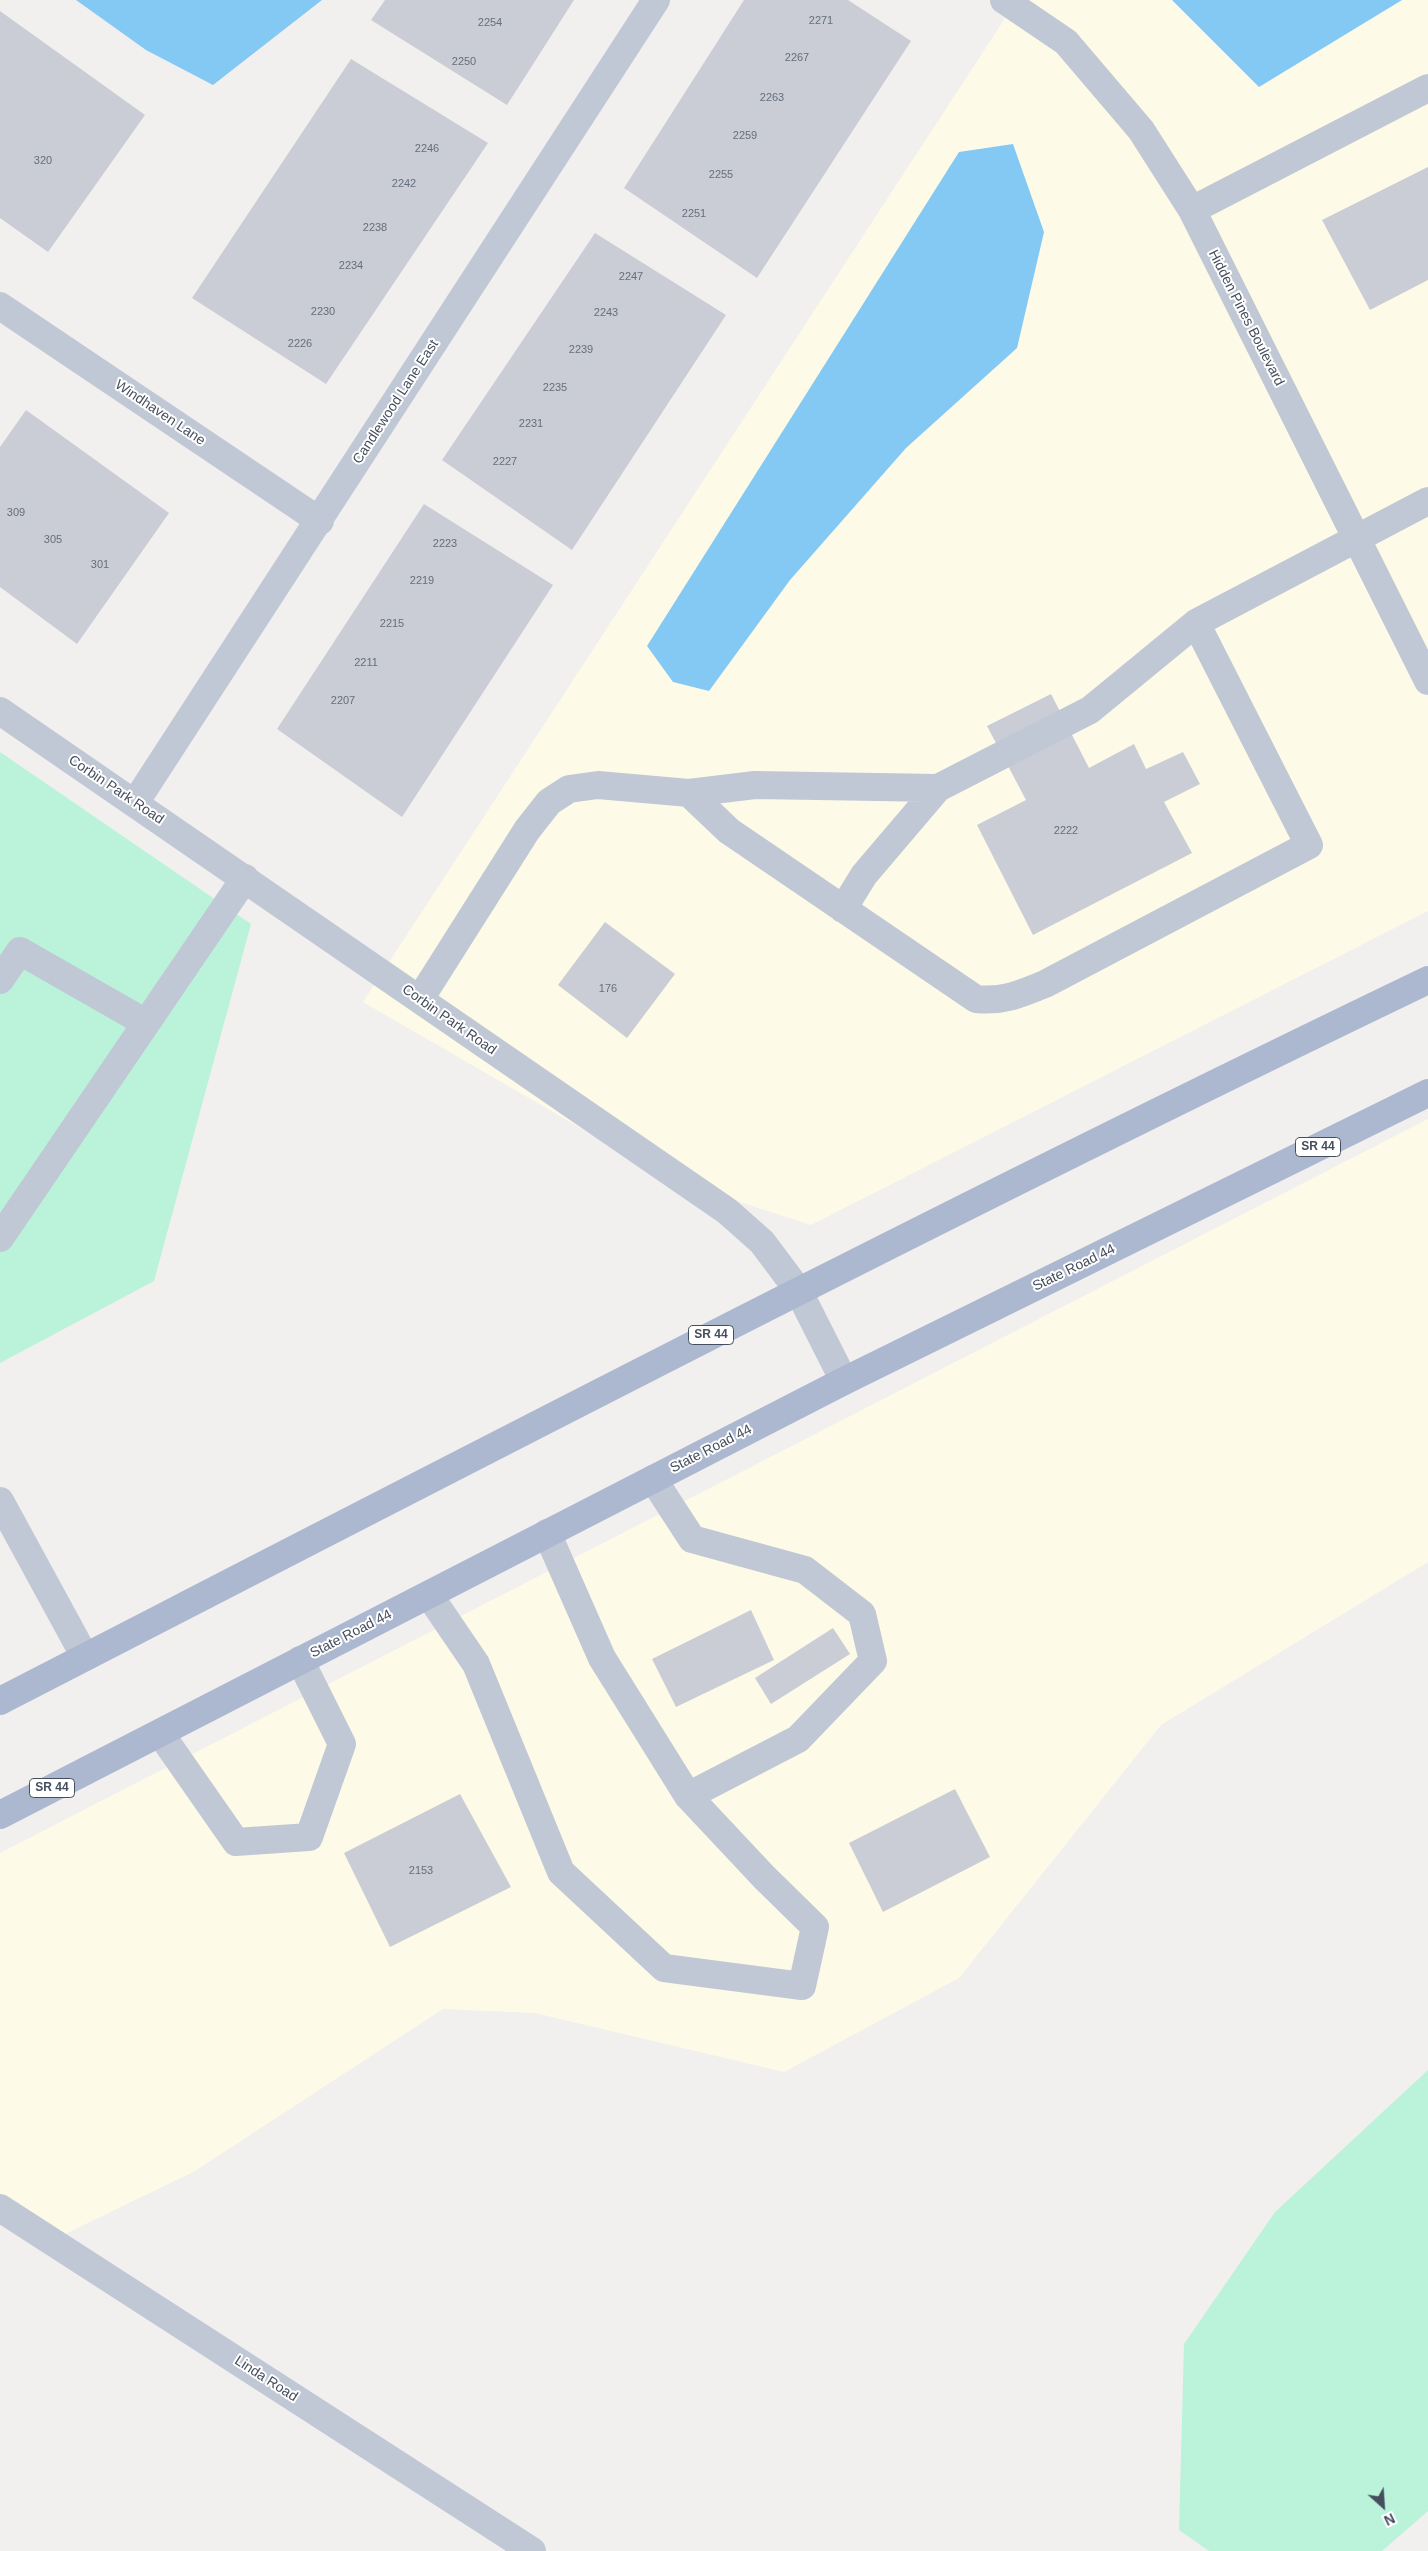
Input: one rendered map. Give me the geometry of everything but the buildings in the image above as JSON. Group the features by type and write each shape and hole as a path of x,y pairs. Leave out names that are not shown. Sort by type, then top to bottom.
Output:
{"main road":[{"name":"SR 44","path":"0,1701 798,1290 1176,1101 1428,980"},
{"name":"State Road 44","path":"0,1815 844,1381 1428,1093"}],"street":[{"name":"Candlewood Lane East","path":"135,803 656,0"},
{"name":"Hidden Pines Boulevard","path":"1004,0 1066,42 1141,130 1192,210 1428,681"},
{"path":"1192,210 1428,88"},
{"name":"Windhaven Lane","path":"0,306 320,520"},
{"path":"843,909 864,875 938,788 1090,710 1196,623 1428,501"},
{"path":"689,793 729,831 976,999 993,1001 1011,998 1045,984 1309,845 1196,623"},
{"name":"Corbin Park Road","path":"0,711 727,1211 762,1242 798,1290 844,1381"},
{"path":"420,999 526,830 548,802 569,788 598,785 689,793 755,785 938,788"},
{"path":"0,1238 245,878"},
{"path":"0,980 20,951 146,1024"},
{"path":"653,1479 692,1539 805,1570 862,1614 873,1661 798,1739 688,1796"},
{"path":"0,1501 85,1657"},
{"path":"429,1595 476,1664 561,1872 664,1968 802,1986 815,1927 764,1877 688,1796 602,1658 547,1533"},
{"path":"160,1733 236,1842 309,1836 342,1744 300,1660"},
{"name":"Linda Road","path":"0,2208 532,2551"}],"shaded area":[{"path":"1017,0 1172,0 1259,87 1402,0 1428,0 1428,911 811,1225 669,1179 363,1002","holes":["1044,232 1017,348 906,448 790,580 709,690"]},
{"path":"1428,1119 1428,1562 1161,1725 959,1978 784,2072 535,2013 443,2009 195,2171 57,2238 0,2225 0,1853"}],"green space":[{"path":"0,752 251,924 154,1281 0,1363"},
{"path":"1428,2070 1428,2511 1382,2551 1209,2551 1179,2530 1184,2344 1275,2212"}],"water":[{"path":"76,0 322,0 213,85 146,50"},
{"path":"1172,0 1402,0 1259,87"},
{"path":"1013,144 1044,232 1017,348 906,448 790,580 709,691 673,682 647,646 959,152"}]}
